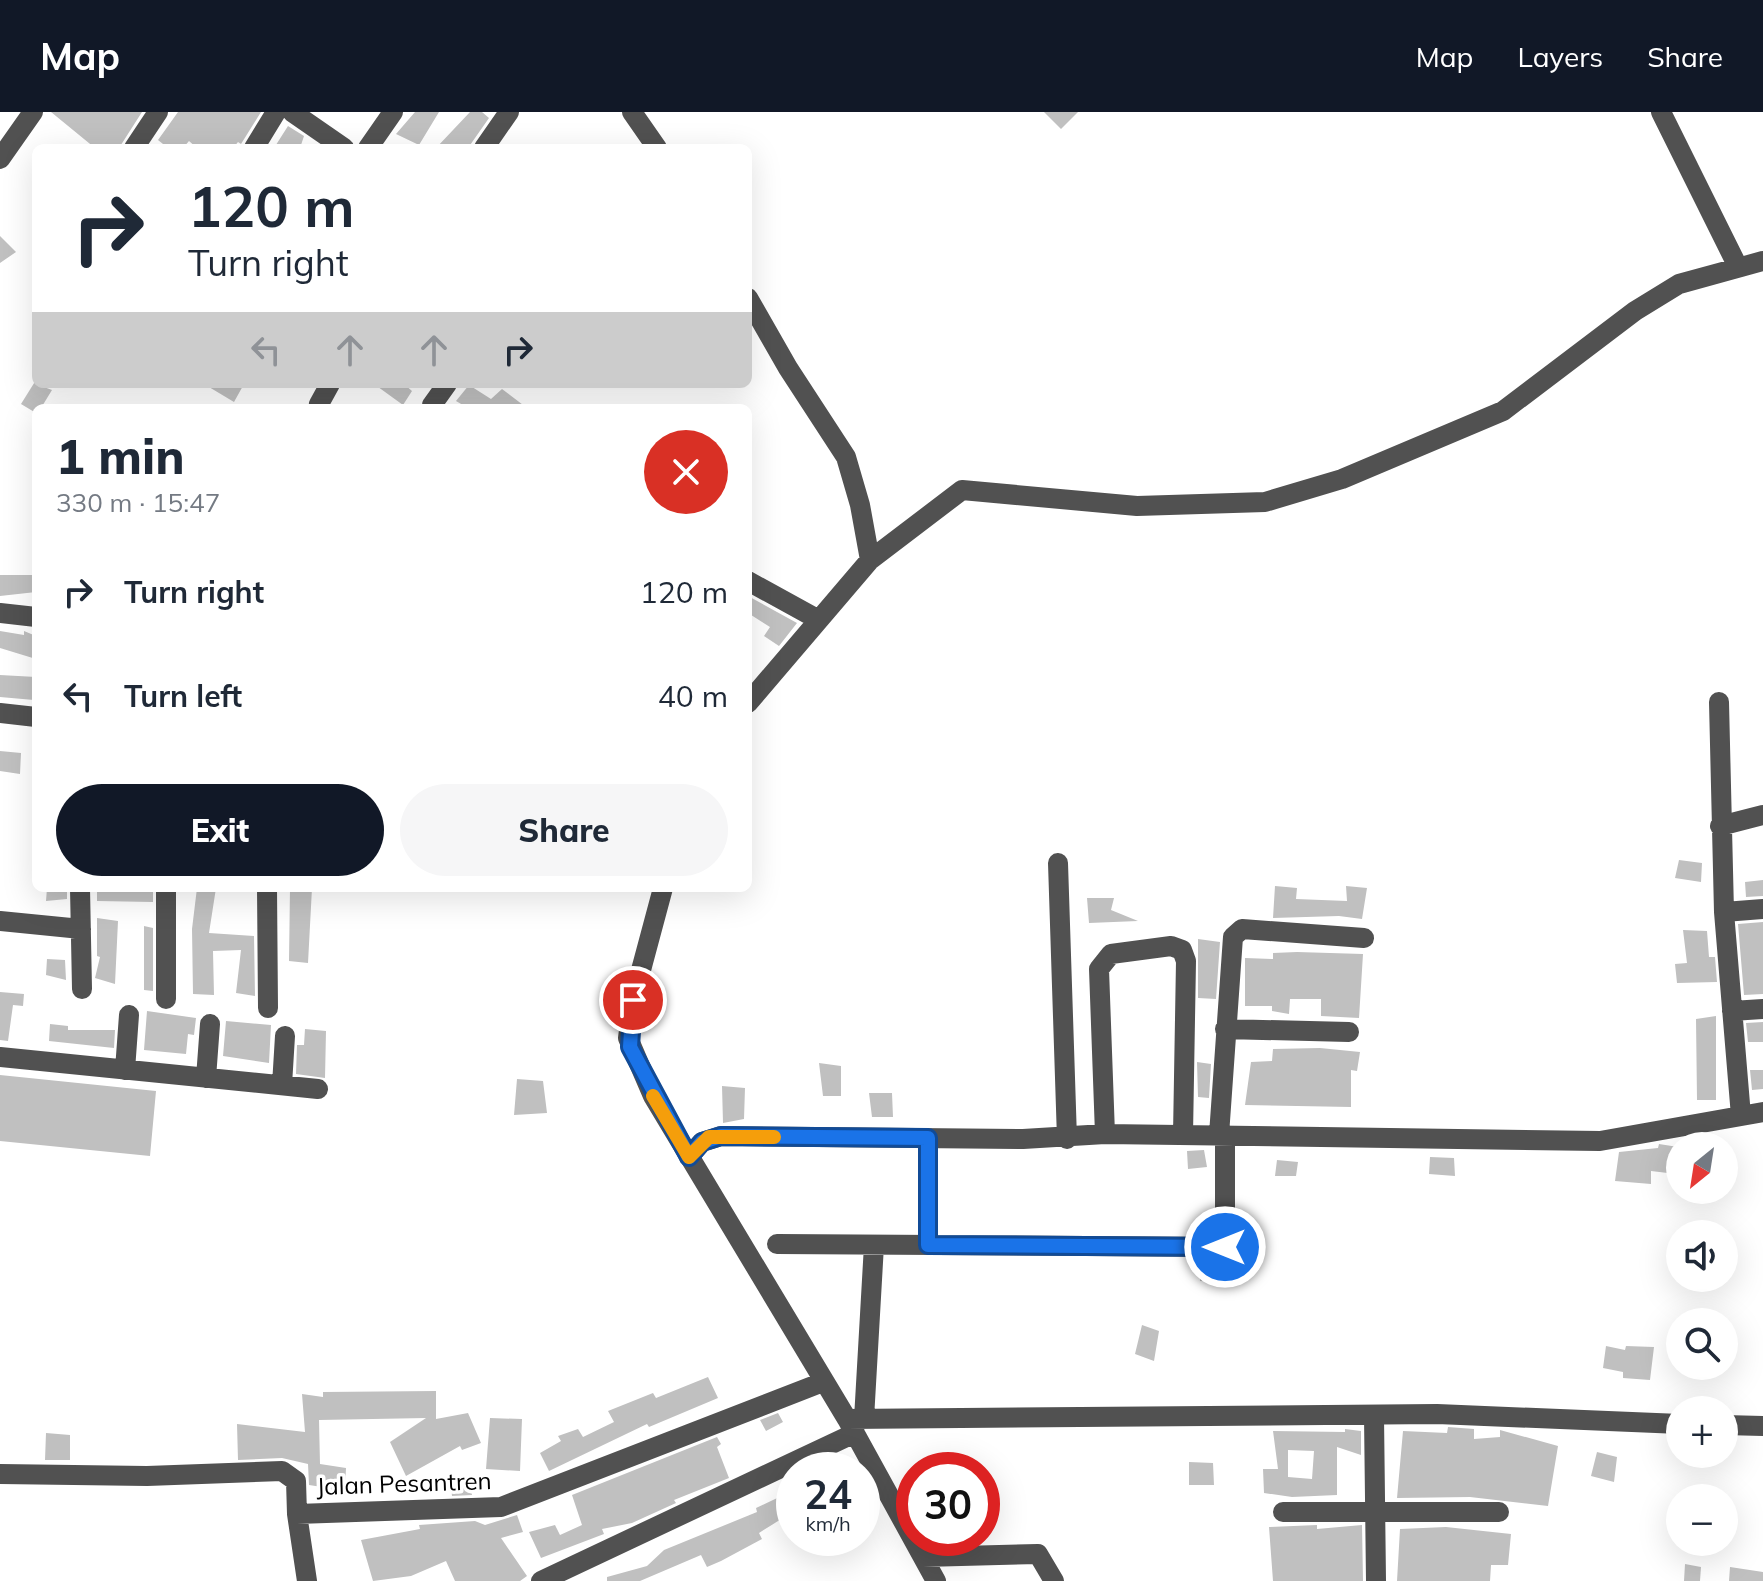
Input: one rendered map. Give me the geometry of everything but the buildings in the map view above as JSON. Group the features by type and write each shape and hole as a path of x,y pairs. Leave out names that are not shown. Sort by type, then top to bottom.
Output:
{"street":[{"path":"0,159 33,112"},
{"path":"137,144 158,112"},
{"path":"256,144 276,112"},
{"path":"292,112 338,144"},
{"path":"371,144 393,112"},
{"path":"487,144 509,112"},
{"path":"632,112 654,144"},
{"path":"1661,112 1738,267"},
{"path":"752,698 870,560 962,490 1153,505 1265,502 1342,479 1503,411 1635,311 1679,284 1763,261"},
{"path":"752,304 846,457 860,505 870,560"},
{"path":"752,583 819,620"},
{"path":"0,613 32,617"},
{"path":"1719,702 1724,912 1741,1116"},
{"path":"0,713 32,717"},
{"path":"1720,826 1763,815"},
{"path":"1058,863 1067,1139"},
{"path":"80,892 82,989"},
{"path":"166,892 166,999"},
{"path":"267,892 268,1008"},
{"path":"662,892 633,1000 628,1038 653,1096 823,1382 855,1424 936,1581"},
{"path":"1724,912 1763,909"},
{"path":"0,921 81,929"},
{"path":"777,1244 1225,1247 1222,1135 1231,944 1242,929 1364,938"},
{"path":"1105,1134 1099,969 1111,954 1171,946 1182,950 1186,961 1183,1135"},
{"path":"1732,1011 1763,1009"},
{"path":"125,1070 129,1015"},
{"path":"206,1078 210,1024"},
{"path":"1225,1029 1349,1032"},
{"path":"282,1085 285,1036"},
{"path":"0,1057 318,1089"},
{"path":"689,1157 702,1142 721,1136 1067,1139 1105,1134 1600,1141 1763,1112"},
{"path":"928,1138 928,1245"},
{"path":"855,1424 874,1245"},
{"name":"Jalan Pesantren","path":"0,1474 147,1476 282,1471 296,1481 297,1514 501,1507 823,1382"},
{"path":"541,1581 855,1424 1437,1414 1666,1423"},
{"path":"1374,1416 1376,1581"},
{"path":"1738,1425 1763,1426"},
{"path":"1283,1512 1499,1512"},
{"path":"297,1514 307,1581"},
{"path":"923,1557 1038,1554 1054,1581"}],"slow traffic":[{"path":"653,1096 689,1157 709,1137 774,1137"}],"route":[{"path":"633,1000 628,1038 630,1047 653,1096 689,1157 709,1137 721,1136 928,1138 928,1245 1225,1247"}]}
